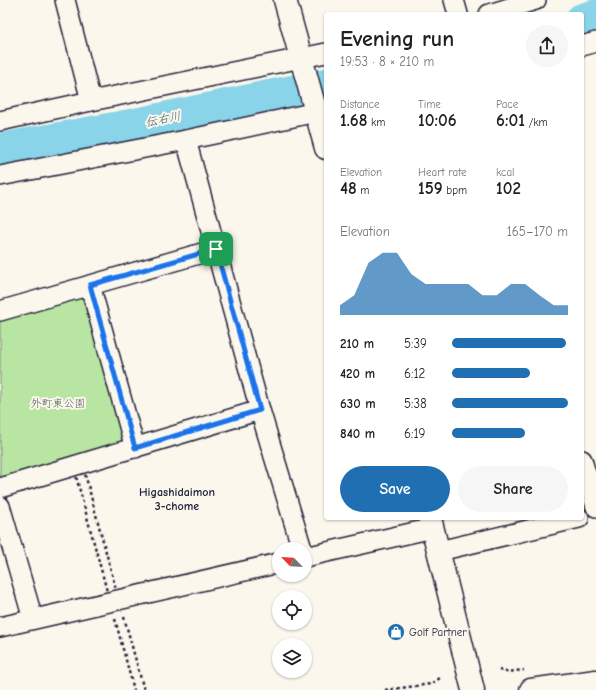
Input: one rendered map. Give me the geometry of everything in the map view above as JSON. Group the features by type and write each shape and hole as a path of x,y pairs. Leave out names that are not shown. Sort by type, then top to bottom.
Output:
{"street":[{"path":"65,0 91,101"},
{"path":"285,0 304,65 319,108 324,137"},
{"path":"454,0 457,12"},
{"path":"496,12 536,0"},
{"path":"584,45 596,42"},
{"path":"0,122 91,101 304,65 324,54"},
{"path":"0,176 186,140 319,108"},
{"path":"186,140 260,410 300,542"},
{"path":"0,311 216,249"},
{"path":"90,285 135,448"},
{"path":"0,488 260,410"},
{"path":"584,467 596,508"},
{"path":"0,506 34,619"},
{"path":"584,517 596,514"},
{"path":"439,551 572,520"},
{"path":"312,555 431,523 473,690"},
{"path":"0,627 272,565"},
{"path":"531,690 596,680"}],"path":[{"path":"80,472 85,474 117,593 114,596 108,595 76,476 80,472"},
{"path":"122,610 144,690"},
{"path":"113,612 134,690"},
{"path":"384,690 431,684 440,678"}],"green space":[{"name":"外町東公園","path":"82,297 90,301 128,440 3,479 0,477 0,319"}],"waterway":[{"name":"伝右川","path":"584,19 596,16"},
{"name":"伝右川","path":"0,150 136,125 324,85"}],"place":[{"name":"Golf Partner","path":"396,632"}],"district":[{"name":"Higashidaimon 3-chome","path":"177,499"}],"route":[{"path":"216,249 260,410 135,448 90,285 216,249"}]}
